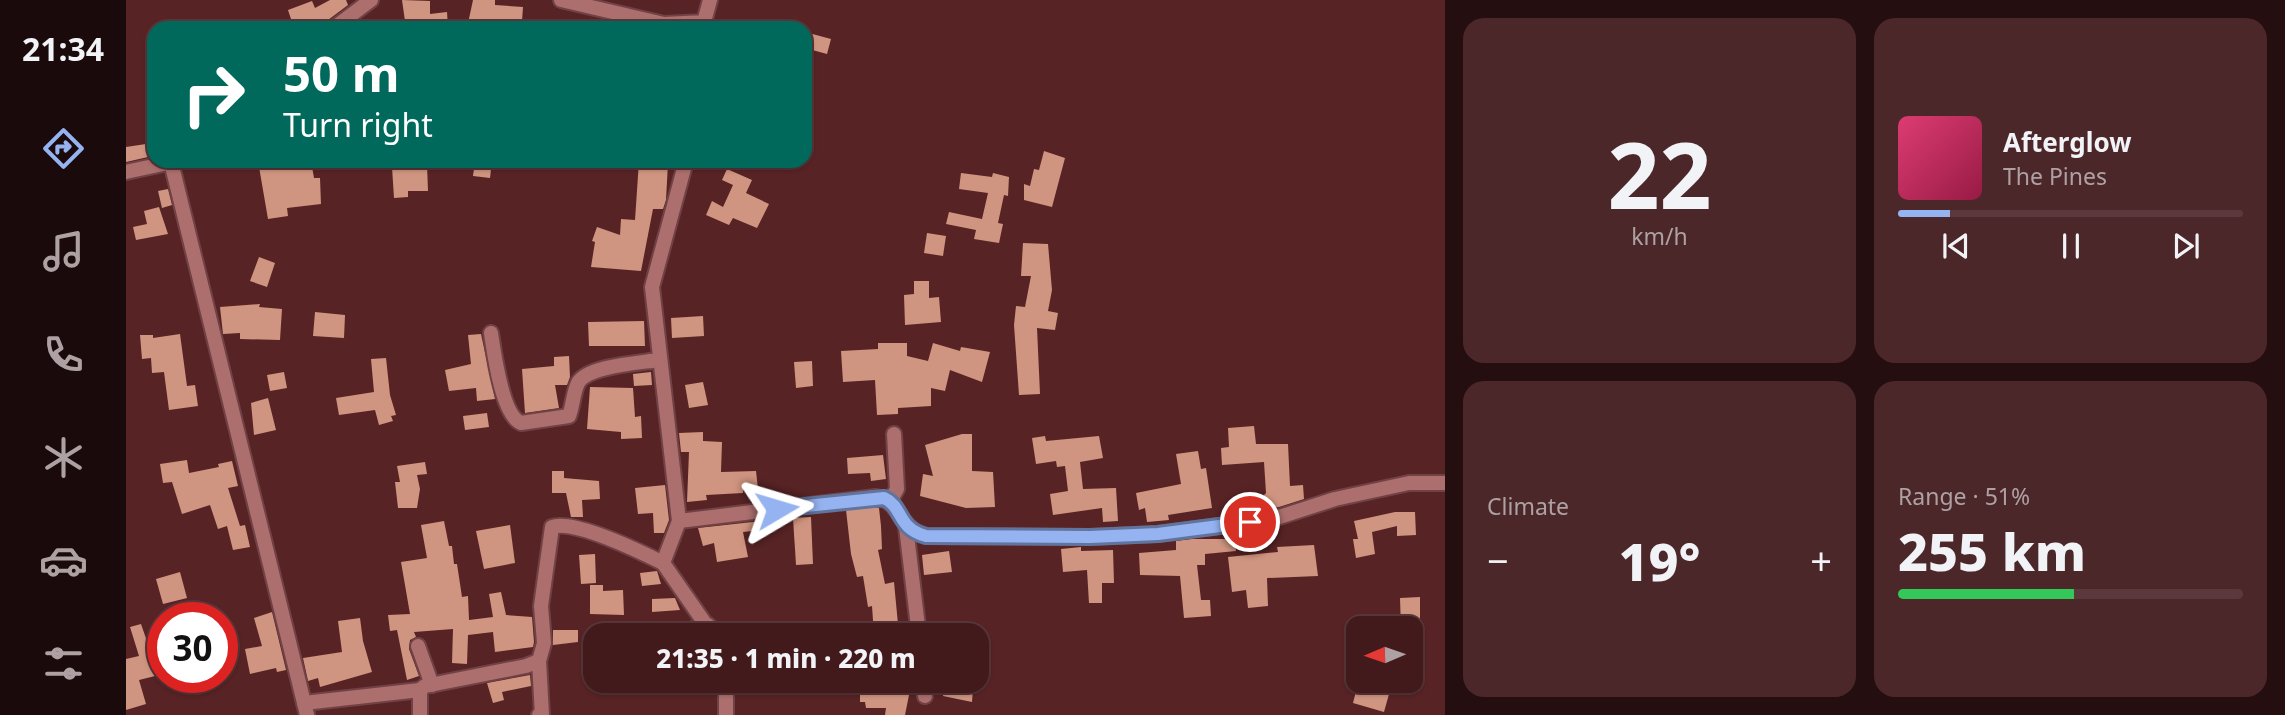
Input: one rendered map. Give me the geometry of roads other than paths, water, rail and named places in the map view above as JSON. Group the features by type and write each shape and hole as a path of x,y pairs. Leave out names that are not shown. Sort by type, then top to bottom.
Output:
{"street":[{"path":"343,21 371,0"},
{"path":"561,0 649,21"},
{"path":"706,21 710,0"},
{"path":"126,172 147,168"},
{"path":"175,168 306,709 426,687 539,660"},
{"path":"663,562 679,521 658,360 652,287 684,168"},
{"path":"491,333 496,368 508,407 513,418 521,423 569,416 577,385 582,377 593,372 658,360"},
{"path":"890,501 897,489 894,434"},
{"path":"906,527 926,536 1090,537 1158,534 1273,519 1335,499 1409,483 1445,483"},
{"path":"679,521 876,497 890,501 906,527 918,623"},
{"path":"539,715 542,715 539,660 544,643 541,606 552,527 561,524 580,528 663,562 705,623"},
{"path":"418,646 426,687 420,715"},
{"path":"726,693 726,715"}]}
